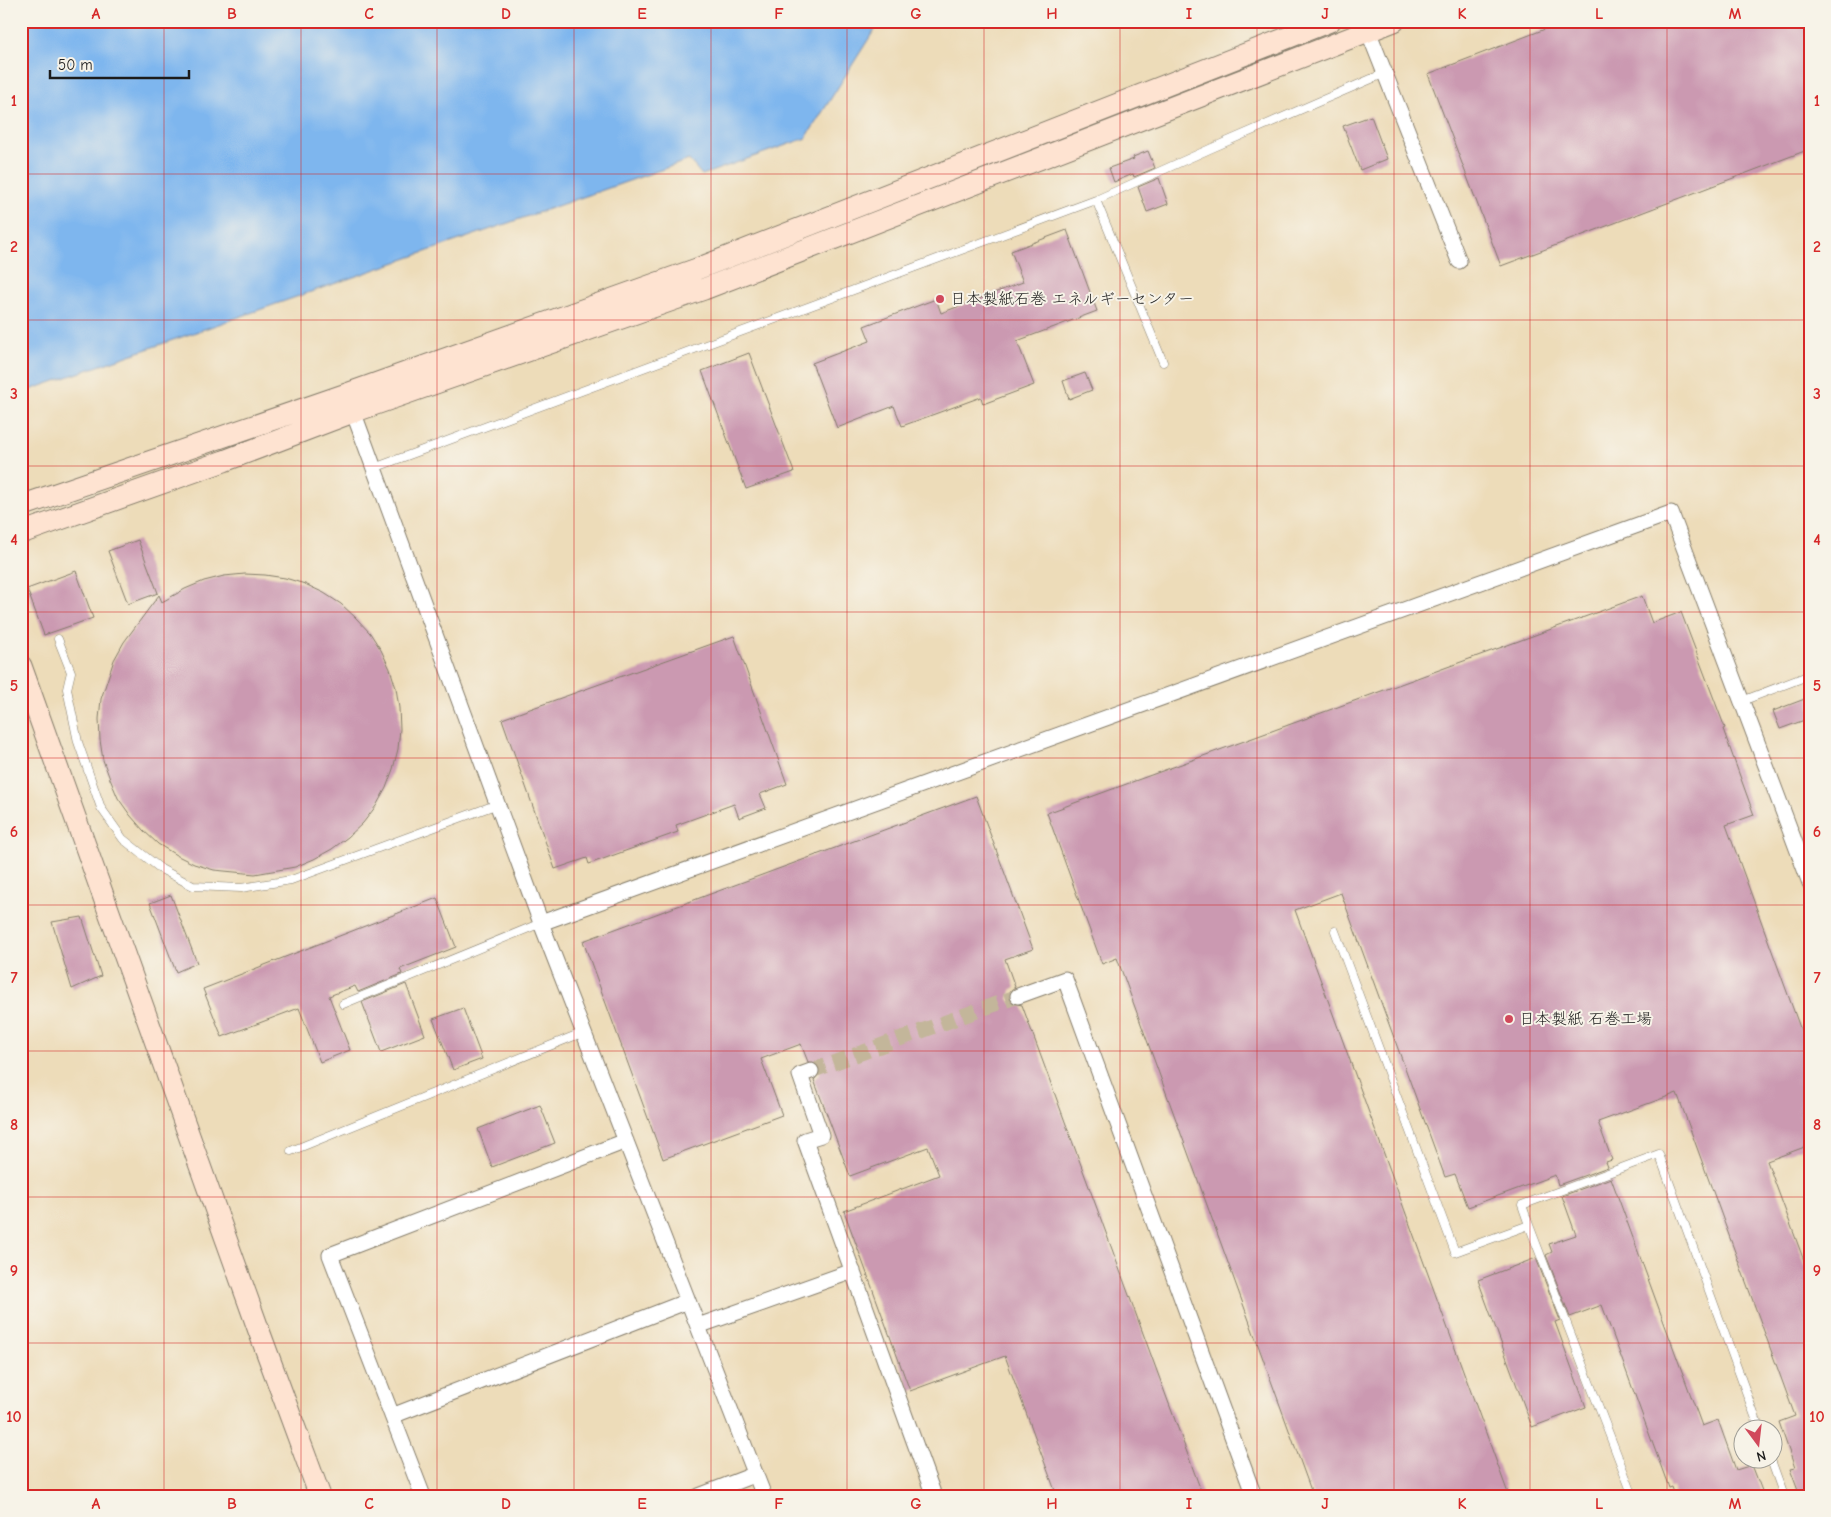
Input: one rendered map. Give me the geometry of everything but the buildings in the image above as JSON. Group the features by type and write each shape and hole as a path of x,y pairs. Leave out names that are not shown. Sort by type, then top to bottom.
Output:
{"street":[{"path":"21,533 224,461 350,403 1330,21"},
{"path":"21,506 704,289 1367,26 1394,21"},
{"path":"1367,26 1459,261"},
{"path":"350,403 542,923 764,1496"},
{"path":"542,923 1671,513 1810,883"},
{"path":"21,666 320,1496"},
{"path":"1018,996 1065,979 1254,1496"},
{"path":"811,1071 800,1075 821,1135 805,1140 934,1496"},
{"path":"423,1496 330,1255 626,1141"},
{"path":"698,1326 853,1271"},
{"path":"392,1416 688,1301"},
{"path":"699,1496 756,1474"}],"lane":[{"path":"374,468 1096,200 1385,73"},
{"path":"1096,200 1163,362"},
{"path":"58,639 71,672 67,689 78,742 101,808 122,839 161,869 193,886 241,888 291,880 498,804"},
{"path":"1742,701 1810,674"},
{"path":"343,1004 542,923"},
{"path":"1334,932 1455,1252 1529,1224"},
{"path":"291,1151 584,1032"},
{"path":"1634,1496 1522,1206 1659,1154 1756,1420"},
{"path":"1775,1470 1784,1496"}],"water":[{"path":"21,21 880,21 806,138 702,175 689,160 21,393"}],"tunnel":[{"path":"811,1071 1018,996"}],"place":[{"name":"日本製紙石巻 エネルギーセンター","path":"940,299"},
{"name":"日本製紙 石巻工場","path":"1509,1019"}]}
